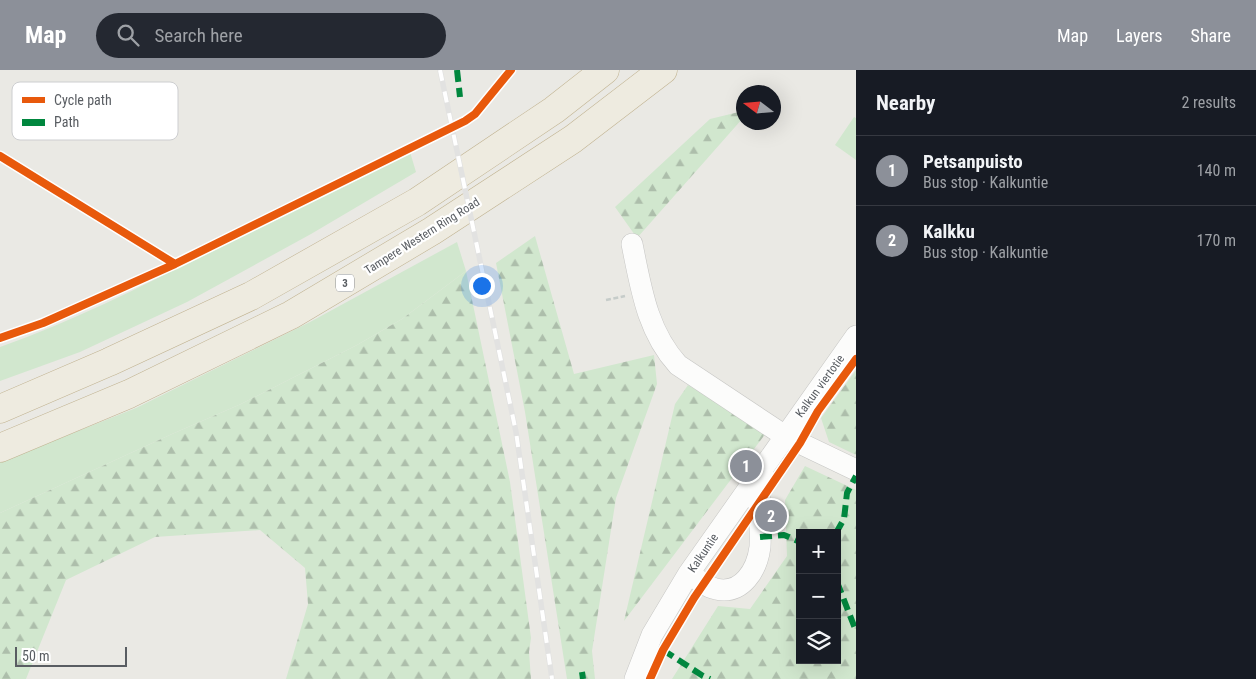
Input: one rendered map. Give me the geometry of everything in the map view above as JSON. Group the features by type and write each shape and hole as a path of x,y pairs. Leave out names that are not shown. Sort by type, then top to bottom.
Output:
{"highway":[{"path":"0,410 251,296 418,202 554,110 605,70"},
{"name":"Tampere Western Ring Road","path":"0,448 129,394 291,315 432,232 573,139 663,70"}],"street":[{"path":"632,244 641,292 656,335 665,351 678,365 785,436 856,470"},
{"name":"Kalkun viertotie","path":"785,436 856,336"},
{"name":"Kalkuntie","path":"635,679 652,636 689,573 785,436"},
{"path":"689,573 714,588 725,590 739,586 752,572 760,546 759,504 763,466"}],"green space":[{"path":"736,113 736,126 637,238 615,207 710,119"},
{"path":"854,117 856,118 856,160 835,145"},
{"path":"410,152 416,172 311,234 187,302 80,352 0,381 0,347 105,304 307,201"},
{"path":"535,236 574,374 654,355 657,384 616,498 592,651 595,679 567,679 525,412 496,263"},
{"path":"457,242 466,271 402,319 357,345 241,404 0,513 0,462 136,408 310,322"},
{"path":"466,271 510,482 531,638 529,652 531,679 286,679 308,604 305,568 260,530 155,537 66,580 26,679 0,679 0,513 241,404 357,345 402,319"},
{"path":"856,370 856,455 829,442 821,418"},
{"path":"688,385 766,433 624,621 675,404"},
{"path":"805,466 856,490 856,679 672,679 718,606 750,609 787,556 785,500"}],"railway":[{"path":"440,70 516,432 552,679"}],"marked path":[{"path":"457,70 460,97"},
{"path":"838,529 844,519 847,493 856,476"},
{"path":"760,537 784,535 796,540"},
{"path":"841,592 856,631"},
{"path":"663,650 710,679"},
{"path":"582,672 583,679"}],"cycle path":[{"path":"0,338 43,323 175,264 465,121 475,114 511,70"},
{"path":"0,156 175,264"},
{"path":"650,679 663,650 694,598 800,443 818,411 856,359"}],"place":[{"name":"Petsanpuisto","path":"746,466"},
{"name":"Kalkku","path":"771,516"}]}
